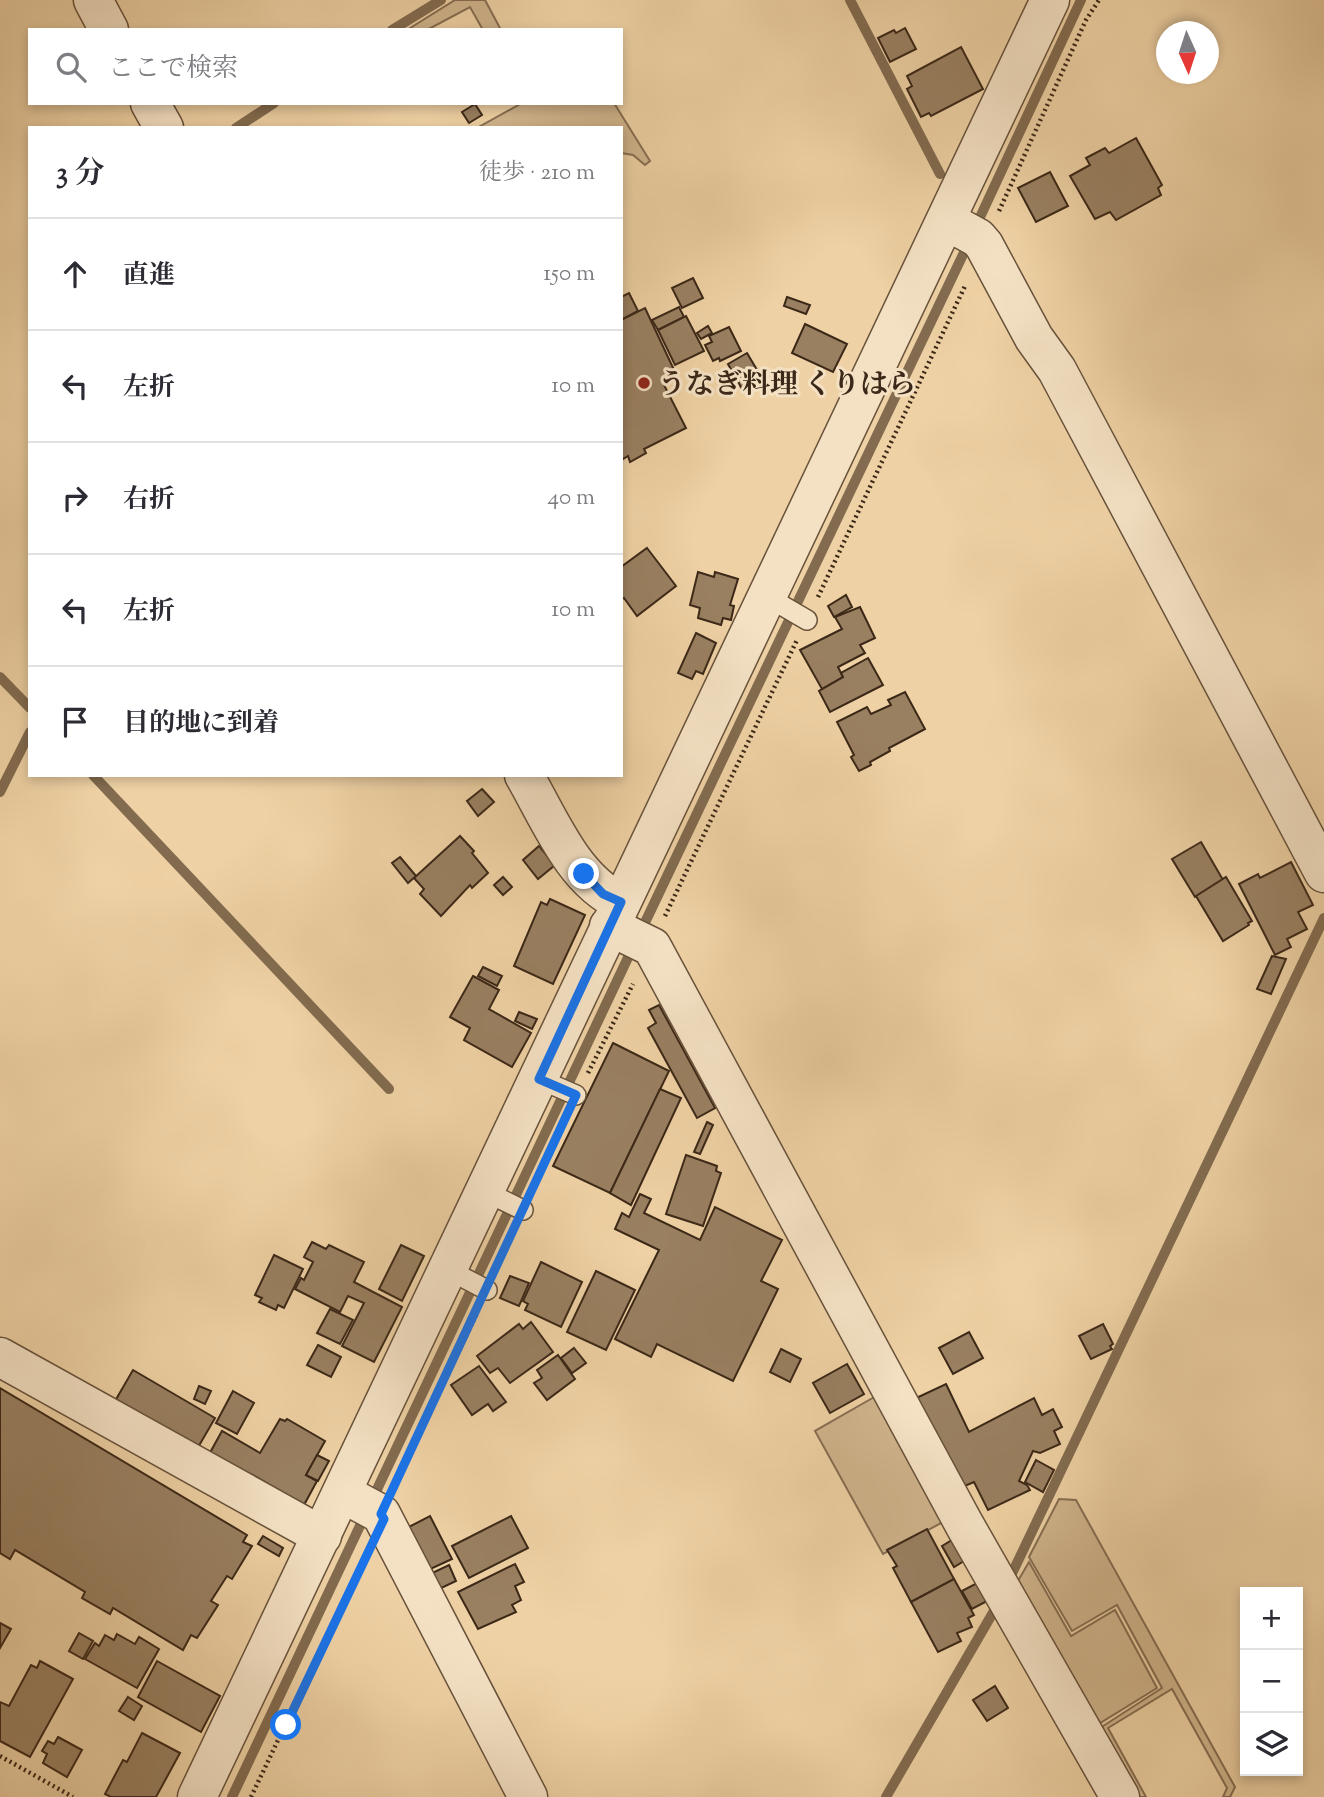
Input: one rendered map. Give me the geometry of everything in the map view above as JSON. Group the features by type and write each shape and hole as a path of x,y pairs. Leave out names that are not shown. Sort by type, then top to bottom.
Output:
{"street":[{"path":"93,0 109,28"},
{"path":"197,1797 322,1536 368,1507 453,1272 490,1194 559,1088 631,930 773,600 967,233 1050,0"},
{"path":"151,105 163,126"},
{"path":"967,233 1057,370 1324,873"},
{"path":"525,777 584,874 631,930 1120,1797"},
{"path":"0,1357 322,1536"},
{"path":"368,1507 528,1797"}],"lane":[{"path":"773,600 804,619"},
{"path":"490,1194 521,1209"},
{"path":"453,1272 485,1289"}],"path":[{"path":"251,1797 368,1507 485,1289 521,1209 559,1088 631,930 655,936 804,619 884,461 967,233 1099,0"},
{"path":"0,1756 73,1797"}],"shaded area":[{"path":"455,0 485,0 500,28 482,28 470,7 431,28 410,28"},
{"path":"518,105 615,105 650,161 645,165 633,155 623,153 623,126 481,126"},
{"path":"876,1396 945,1521 883,1554 815,1431"},
{"path":"1059,1499 1076,1500 1235,1787 1230,1797 1223,1797 1227,1788 1172,1689 1108,1728 1146,1797 1136,1797 1097,1730 1162,1688 1117,1605 1072,1631 1029,1557"},
{"path":"1029,1562 1071,1636 1115,1610 1157,1688 1092,1728 1012,1591"}],"building":[{"path":"905,28 916,49 890,62 878,38"},
{"path":"961,47 983,89 931,116 929,113 921,117 907,89 912,86 907,76"},
{"path":"476,105 482,115 469,123 462,112"},
{"path":"1136,138 1162,185 1158,188 1161,195 1116,220 1110,212 1095,219 1070,176 1090,165 1086,158 1105,148 1109,153"},
{"path":"1050,172 1068,206 1036,222 1018,188"},
{"path":"693,278 703,298 682,308 672,288"},
{"path":"629,293 638,311 623,319 623,296"},
{"path":"787,297 810,305 806,314 784,306"},
{"path":"679,307 684,317 658,330 652,320"},
{"name":"うなぎ料理 くりはら","path":"645,308 675,372 670,382 664,385 686,428 644,449 646,453 630,462 628,456 623,459 623,319"},
{"path":"686,316 704,351 675,365 658,330"},
{"path":"805,324 847,344 833,372 792,353"},
{"path":"708,326 712,333 701,339 697,333"},
{"path":"729,327 741,351 720,361 719,358 713,361 705,345 712,342 709,336"},
{"path":"747,353 763,380 743,391 728,364"},
{"path":"647,548 676,586 637,616 623,599 623,566"},
{"path":"698,572 714,577 715,572 738,579 730,605 734,606 731,620 723,618 721,625 698,618 700,608 690,605"},
{"path":"846,595 852,607 834,617 828,606"},
{"path":"860,607 875,638 860,645 865,653 838,667 843,677 822,689 800,650 842,629 835,617"},
{"path":"696,633 716,643 703,674 696,671 692,679 678,673"},
{"path":"868,658 883,685 830,712 819,691 843,677 841,673"},
{"path":"905,692 925,729 889,748 890,751 859,771 837,722 867,707 871,714 891,705 888,700"},
{"path":"482,789 494,802 478,816 467,801"},
{"path":"460,836 474,851 472,853 488,873 472,888 470,885 441,916 420,894 424,889 414,878"},
{"path":"1201,842 1223,880 1195,897 1172,859"},
{"path":"539,846 555,865 538,879 523,860"},
{"path":"400,857 416,876 408,883 392,863"},
{"path":"1291,862 1313,905 1298,912 1307,929 1287,939 1291,947 1275,955 1239,884 1258,874 1260,878"},
{"path":"503,877 512,887 503,895 494,885"},
{"path":"1226,877 1252,921 1223,941 1196,896"},
{"path":"550,899 585,915 553,984 514,966 541,902 547,905"},
{"path":"1272,956 1286,959 1271,994 1257,989"},
{"path":"483,967 502,976 497,986 478,976"},
{"path":"473,976 499,990 489,1009 531,1033 512,1067 464,1040 470,1028 450,1017"},
{"path":"659,1005 715,1108 697,1118 648,1028 656,1023 649,1010"},
{"path":"519,1012 537,1019 532,1029 515,1021"},
{"path":"613,1043 669,1071 610,1193 553,1166"},
{"path":"660,1089 681,1098 631,1205 610,1193"},
{"path":"707,1122 713,1125 700,1154 694,1152"},
{"path":"686,1155 717,1166 716,1171 721,1173 703,1226 666,1214"},
{"path":"640,1194 651,1199 644,1213 700,1240 715,1207 782,1240 761,1281 778,1289 733,1381 657,1344 651,1357 615,1339 659,1250 615,1229 622,1213 629,1217"},
{"path":"312,1242 326,1249 329,1245 364,1262 354,1282 402,1307 374,1362 342,1346 364,1303 348,1296 340,1312 295,1289 301,1278 304,1280 313,1262 304,1257"},
{"path":"401,1245 424,1256 402,1301 379,1289"},
{"path":"274,1255 303,1269 284,1308 278,1305 276,1310 259,1302 262,1298 255,1295"},
{"path":"541,1262 582,1282 561,1327 525,1310 528,1304 523,1301"},
{"path":"596,1271 635,1290 606,1350 567,1332"},
{"path":"510,1276 529,1283 519,1306 500,1298"},
{"path":"330,1309 353,1320 340,1344 317,1333"},
{"path":"531,1322 553,1352 510,1383 498,1368 490,1373 477,1356 519,1324 523,1329"},
{"path":"1103,1324 1113,1344 1110,1346 1112,1349 1091,1359 1079,1336"},
{"path":"969,1332 983,1358 953,1374 939,1348"},
{"path":"318,1345 341,1357 331,1377 307,1365"},
{"path":"574,1348 586,1363 572,1373 561,1358"},
{"path":"781,1349 801,1359 790,1382 770,1372"},
{"path":"558,1355 575,1379 547,1400 534,1383 542,1378 537,1370"},
{"path":"847,1364 864,1394 830,1413 813,1383"},
{"path":"479,1366 506,1402 493,1411 488,1404 472,1415 451,1385"},
{"path":"133,1370 215,1418 193,1456 111,1408"},
{"path":"946,1384 969,1432 1034,1398 1042,1415 1053,1409 1062,1427 1054,1431 1060,1444 1040,1453 1033,1451 1019,1481 1030,1490 988,1510 974,1482 960,1488 912,1400"},
{"path":"199,1386 211,1391 205,1404 194,1399"},
{"path":"0,1388 247,1535 243,1542 252,1546 232,1579 227,1576 211,1601 218,1605 197,1638 191,1635 183,1650 113,1608 110,1614 82,1598 85,1592 15,1550 10,1559 0,1553"},
{"path":"233,1391 254,1403 237,1434 216,1423"},
{"path":"280,1419 287,1419 325,1441 306,1475 317,1481 304,1505 251,1474 245,1483 206,1460 222,1431 260,1453"},
{"path":"317,1455 329,1461 318,1481 306,1475"},
{"path":"1036,1460 1054,1470 1043,1492 1025,1482"},
{"path":"430,1516 452,1559 424,1572 403,1530"},
{"path":"511,1516 528,1548 469,1578 452,1546"},
{"path":"927,1529 954,1579 911,1602 893,1568 897,1566 887,1550"},
{"path":"263,1536 283,1548 279,1556 258,1544"},
{"path":"952,1540 964,1561 954,1567 942,1546"},
{"path":"515,1564 524,1582 515,1586 521,1600 512,1605 516,1612 478,1629 458,1592"},
{"path":"449,1565 456,1581 435,1591 428,1575"},
{"path":"954,1579 974,1615 968,1618 972,1627 957,1633 961,1641 938,1652 911,1602"},
{"path":"979,1582 989,1600 972,1609 962,1591"},
{"path":"0,1623 11,1629 0,1648"},
{"path":"79,1633 93,1641 83,1659 69,1651"},
{"path":"117,1634 135,1644 139,1637 159,1649 137,1688 85,1659 95,1643 99,1646 105,1635 114,1640"},
{"path":"40,1661 73,1679 30,1757 0,1741 0,1702 9,1706 31,1665 37,1668"},
{"path":"157,1661 220,1696 201,1732 138,1697"},
{"path":"995,1686 1008,1708 987,1721 973,1700"},
{"path":"128,1697 142,1706 134,1720 119,1711"},
{"path":"142,1733 180,1753 156,1797 111,1797 105,1794 123,1760 127,1762"},
{"path":"58,1737 82,1750 67,1777 43,1763 47,1754 42,1751 48,1741 54,1744"}],"waterway":[{"path":"395,28 441,0"},
{"path":"850,0 940,174"},
{"path":"975,228 1081,0"},
{"path":"239,126 271,105"},
{"path":"640,933 969,242"},
{"path":"0,677 28,706"},
{"path":"0,792 28,736"},
{"path":"95,777 389,1089"},
{"path":"1008,1582 1324,918"},
{"path":"372,1500 633,947"},
{"path":"232,1797 366,1513"},
{"path":"886,1797 998,1604"}],"place":[{"name":"うなぎ料理 くりはら","path":"644,383"}],"route":[{"path":"286,1725 384,1519 381,1514 576,1095 539,1079 621,902 603,894 584,874"}]}
